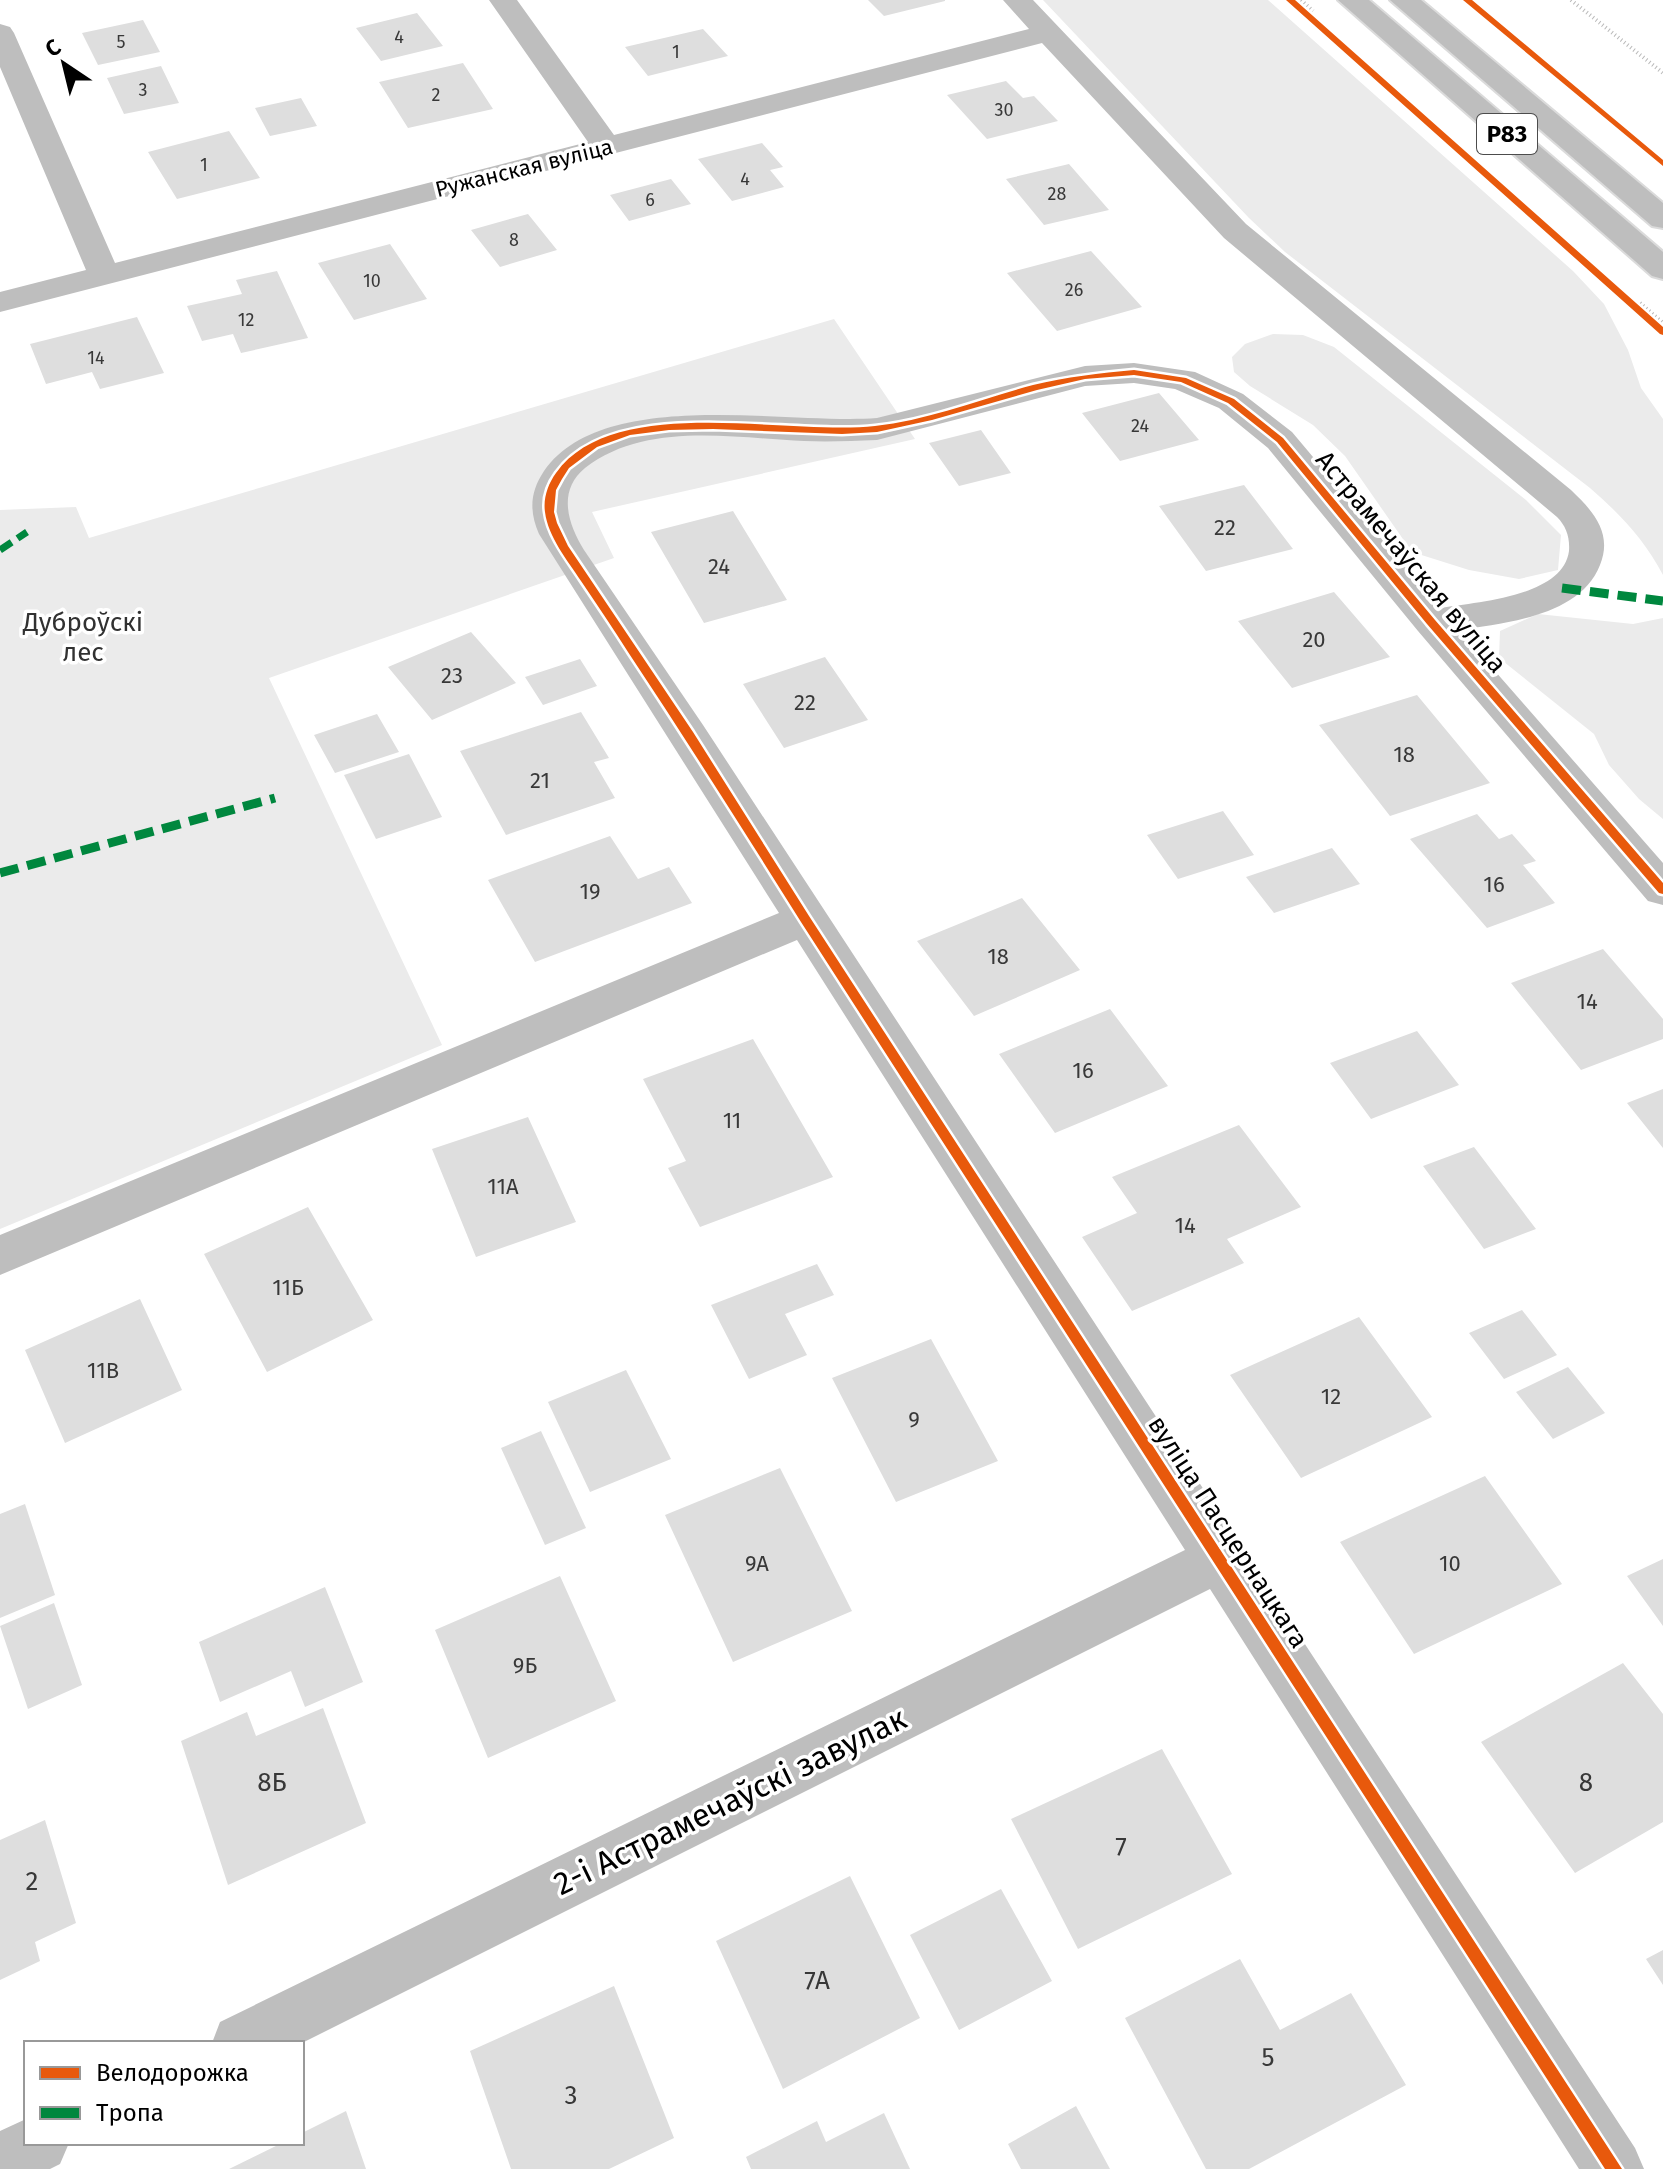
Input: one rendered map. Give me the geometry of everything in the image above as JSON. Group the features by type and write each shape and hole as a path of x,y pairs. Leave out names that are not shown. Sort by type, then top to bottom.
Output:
{"main road":[{"path":"503,0 606,146"},
{"name":"Астрамечаўская вуліца","path":"1017,0 1235,231 1558,498 1580,521 1589,541 1584,568 1562,588 1539,602 1431,622"},
{"name":"Р83","path":"1352,0 1663,269"},
{"name":"Р83","path":"1404,0 1663,219"},
{"path":"0,33 105,276"},
{"name":"Ружанская вуліца","path":"0,302 1048,33"},
{"name":"Астрамечаўская вуліца","path":"805,919 689,735 553,530 547,505 553,482 571,461 598,444 633,433 705,425 835,433 877,429 1066,380 1130,370 1156,372 1208,388 1257,417 1280,440 1431,622 1663,890"},
{"path":"0,1256 805,919"},
{"name":"вуліца Пасцернацкага","path":"805,919 1614,2169"},
{"name":"2-і Астрамечаўскі завулак","path":"245,2041 1219,1559"},
{"path":"0,2162 35,2145"}],"path":[{"path":"1290,0 1314,21"},
{"path":"1571,0 1663,73"},
{"path":"1629,301 1663,332"}],"green space":[{"path":"1043,0 1268,0 1573,271 1604,304 1628,350 1641,388 1663,419 1663,575 1631,528 1590,488 1285,252 1249,218"},
{"name":"Дуброўскі лес","path":"834,319 915,439 592,512 614,558 269,678 442,1045 0,1229 0,510 76,507 89,538"},
{"path":"1273,334 1303,335 1334,347 1526,500 1561,535 1558,570 1519,579 1469,570 1412,552 1345,456 1313,425 1250,386 1234,372 1232,357 1245,344"},
{"path":"1538,614 1633,624 1663,618 1663,819 1639,799 1609,765 1594,734 1499,658 1500,631"}],"building":[{"path":"868,0 945,0 945,1 884,16"},
{"path":"417,13 443,46 381,61 356,28"},
{"path":"143,20 160,52 98,65 82,33"},
{"path":"703,29 728,56 648,76 625,47"},
{"path":"463,63 493,109 408,128 379,82"},
{"path":"161,66 179,103 124,114 107,78"},
{"path":"1006,81 1023,98 1034,96 1058,121 987,139 947,95"},
{"path":"301,98 317,126 270,136 255,108"},
{"path":"229,131 260,178 177,199 148,152"},
{"path":"762,143 783,167 770,170 784,187 732,201 698,159"},
{"path":"1069,164 1109,210 1044,225 1006,179"},
{"path":"671,179 691,204 629,221 610,195"},
{"path":"528,214 557,250 500,267 471,230"},
{"path":"390,244 427,299 354,320 318,263"},
{"path":"1091,251 1142,307 1057,331 1007,273"},
{"path":"277,271 308,338 241,353 233,334 202,341 187,306 242,294 236,280"},
{"path":"137,317 164,373 100,389 92,372 46,384 30,344"},
{"path":"1159,393 1199,440 1120,461 1082,413"},
{"path":"981,430 1011,473 959,486 929,443"},
{"path":"1244,485 1293,549 1206,571 1159,506"},
{"path":"733,511 787,600 704,623 651,532"},
{"path":"1334,592 1390,657 1292,688 1238,621"},
{"path":"471,632 516,683 432,720 388,667"},
{"path":"825,657 868,720 784,748 743,684"},
{"path":"580,659 597,686 543,705 525,677"},
{"path":"1417,695 1490,783 1390,816 1319,725"},
{"path":"581,712 609,758 594,762 615,798 506,835 460,751"},
{"path":"377,714 399,752 335,773 314,735"},
{"path":"409,754 442,817 376,839 344,775"},
{"path":"1223,811 1254,855 1178,879 1147,835"},
{"path":"1477,814 1499,839 1512,834 1536,861 1523,865 1555,903 1487,928 1410,839"},
{"path":"610,836 638,879 669,867 692,903 535,962 488,880"},
{"path":"1332,848 1360,884 1274,913 1246,877"},
{"path":"1022,898 1080,970 974,1016 917,941"},
{"path":"1603,949 1663,1019 1663,1039 1581,1070 1511,983"},
{"path":"1110,1009 1168,1086 1055,1133 999,1054"},
{"path":"1417,1031 1459,1085 1371,1119 1330,1063"},
{"path":"753,1039 833,1177 700,1227 668,1168 686,1161 643,1079"},
{"path":"1663,1089 1663,1148 1627,1103"},
{"path":"528,1117 576,1222 476,1257 432,1149"},
{"path":"1239,1125 1301,1207 1227,1239 1244,1263 1132,1311 1082,1237 1137,1213 1112,1177"},
{"path":"1474,1147 1536,1229 1484,1249 1423,1166"},
{"path":"308,1207 373,1320 267,1372 204,1254"},
{"path":"817,1264 834,1295 785,1314 807,1355 749,1379 711,1305"},
{"path":"140,1299 182,1390 65,1443 25,1350"},
{"path":"1522,1310 1557,1355 1504,1379 1469,1333"},
{"path":"1359,1317 1432,1417 1301,1478 1230,1375"},
{"path":"931,1339 998,1461 896,1502 832,1378"},
{"path":"1568,1367 1605,1413 1553,1439 1516,1392"},
{"path":"626,1370 671,1459 590,1492 548,1402"},
{"path":"541,1431 586,1528 545,1545 501,1448"},
{"path":"780,1468 852,1611 733,1662 665,1515"},
{"path":"1485,1476 1562,1584 1414,1654 1340,1542"},
{"path":"25,1504 55,1595 0,1618 0,1514"},
{"path":"1663,1559 1663,1626 1627,1576"},
{"path":"560,1576 616,1701 488,1758 435,1630"},
{"path":"325,1587 363,1682 305,1707 291,1671 220,1702 199,1642"},
{"path":"54,1603 82,1685 28,1709 0,1626"},
{"path":"1623,1663 1663,1714 1663,1822 1575,1873 1481,1742"},
{"path":"323,1708 366,1823 228,1885 181,1741 247,1712 256,1736"},
{"path":"1162,1749 1232,1874 1078,1949 1011,1819"},
{"path":"45,1820 76,1923 35,1942 40,1961 0,1980 0,1840"},
{"path":"850,1876 920,2018 783,2089 716,1941"},
{"path":"1001,1889 1052,1981 959,2030 910,1935"},
{"path":"1663,1950 1663,1985 1646,1959"},
{"path":"1240,1959 1280,2030 1351,1993 1406,2085 1249,2169 1206,2169 1125,2018"},
{"path":"614,1986 674,2138 609,2169 511,2169 470,2051"},
{"path":"1076,2106 1110,2169 1021,2169 1008,2144"},
{"path":"346,2111 366,2169 229,2169 278,2145 304,2145 304,2132"},
{"path":"884,2113 910,2169 751,2169 746,2157 817,2121 826,2142"}],"marked path":[{"path":"0,550 27,532"},
{"path":"1562,588 1663,601"},
{"path":"0,873 275,798"}],"cycle path":[{"path":"1290,0 1663,332"},
{"path":"1467,0 1663,164"},
{"path":"1614,2169 689,735 571,558 552,523 549,512 551,490 566,466 593,445 629,433 669,427 713,426 842,431 877,429 1085,376 1134,373 1183,380 1231,401 1280,440 1431,622 1663,890"}]}
